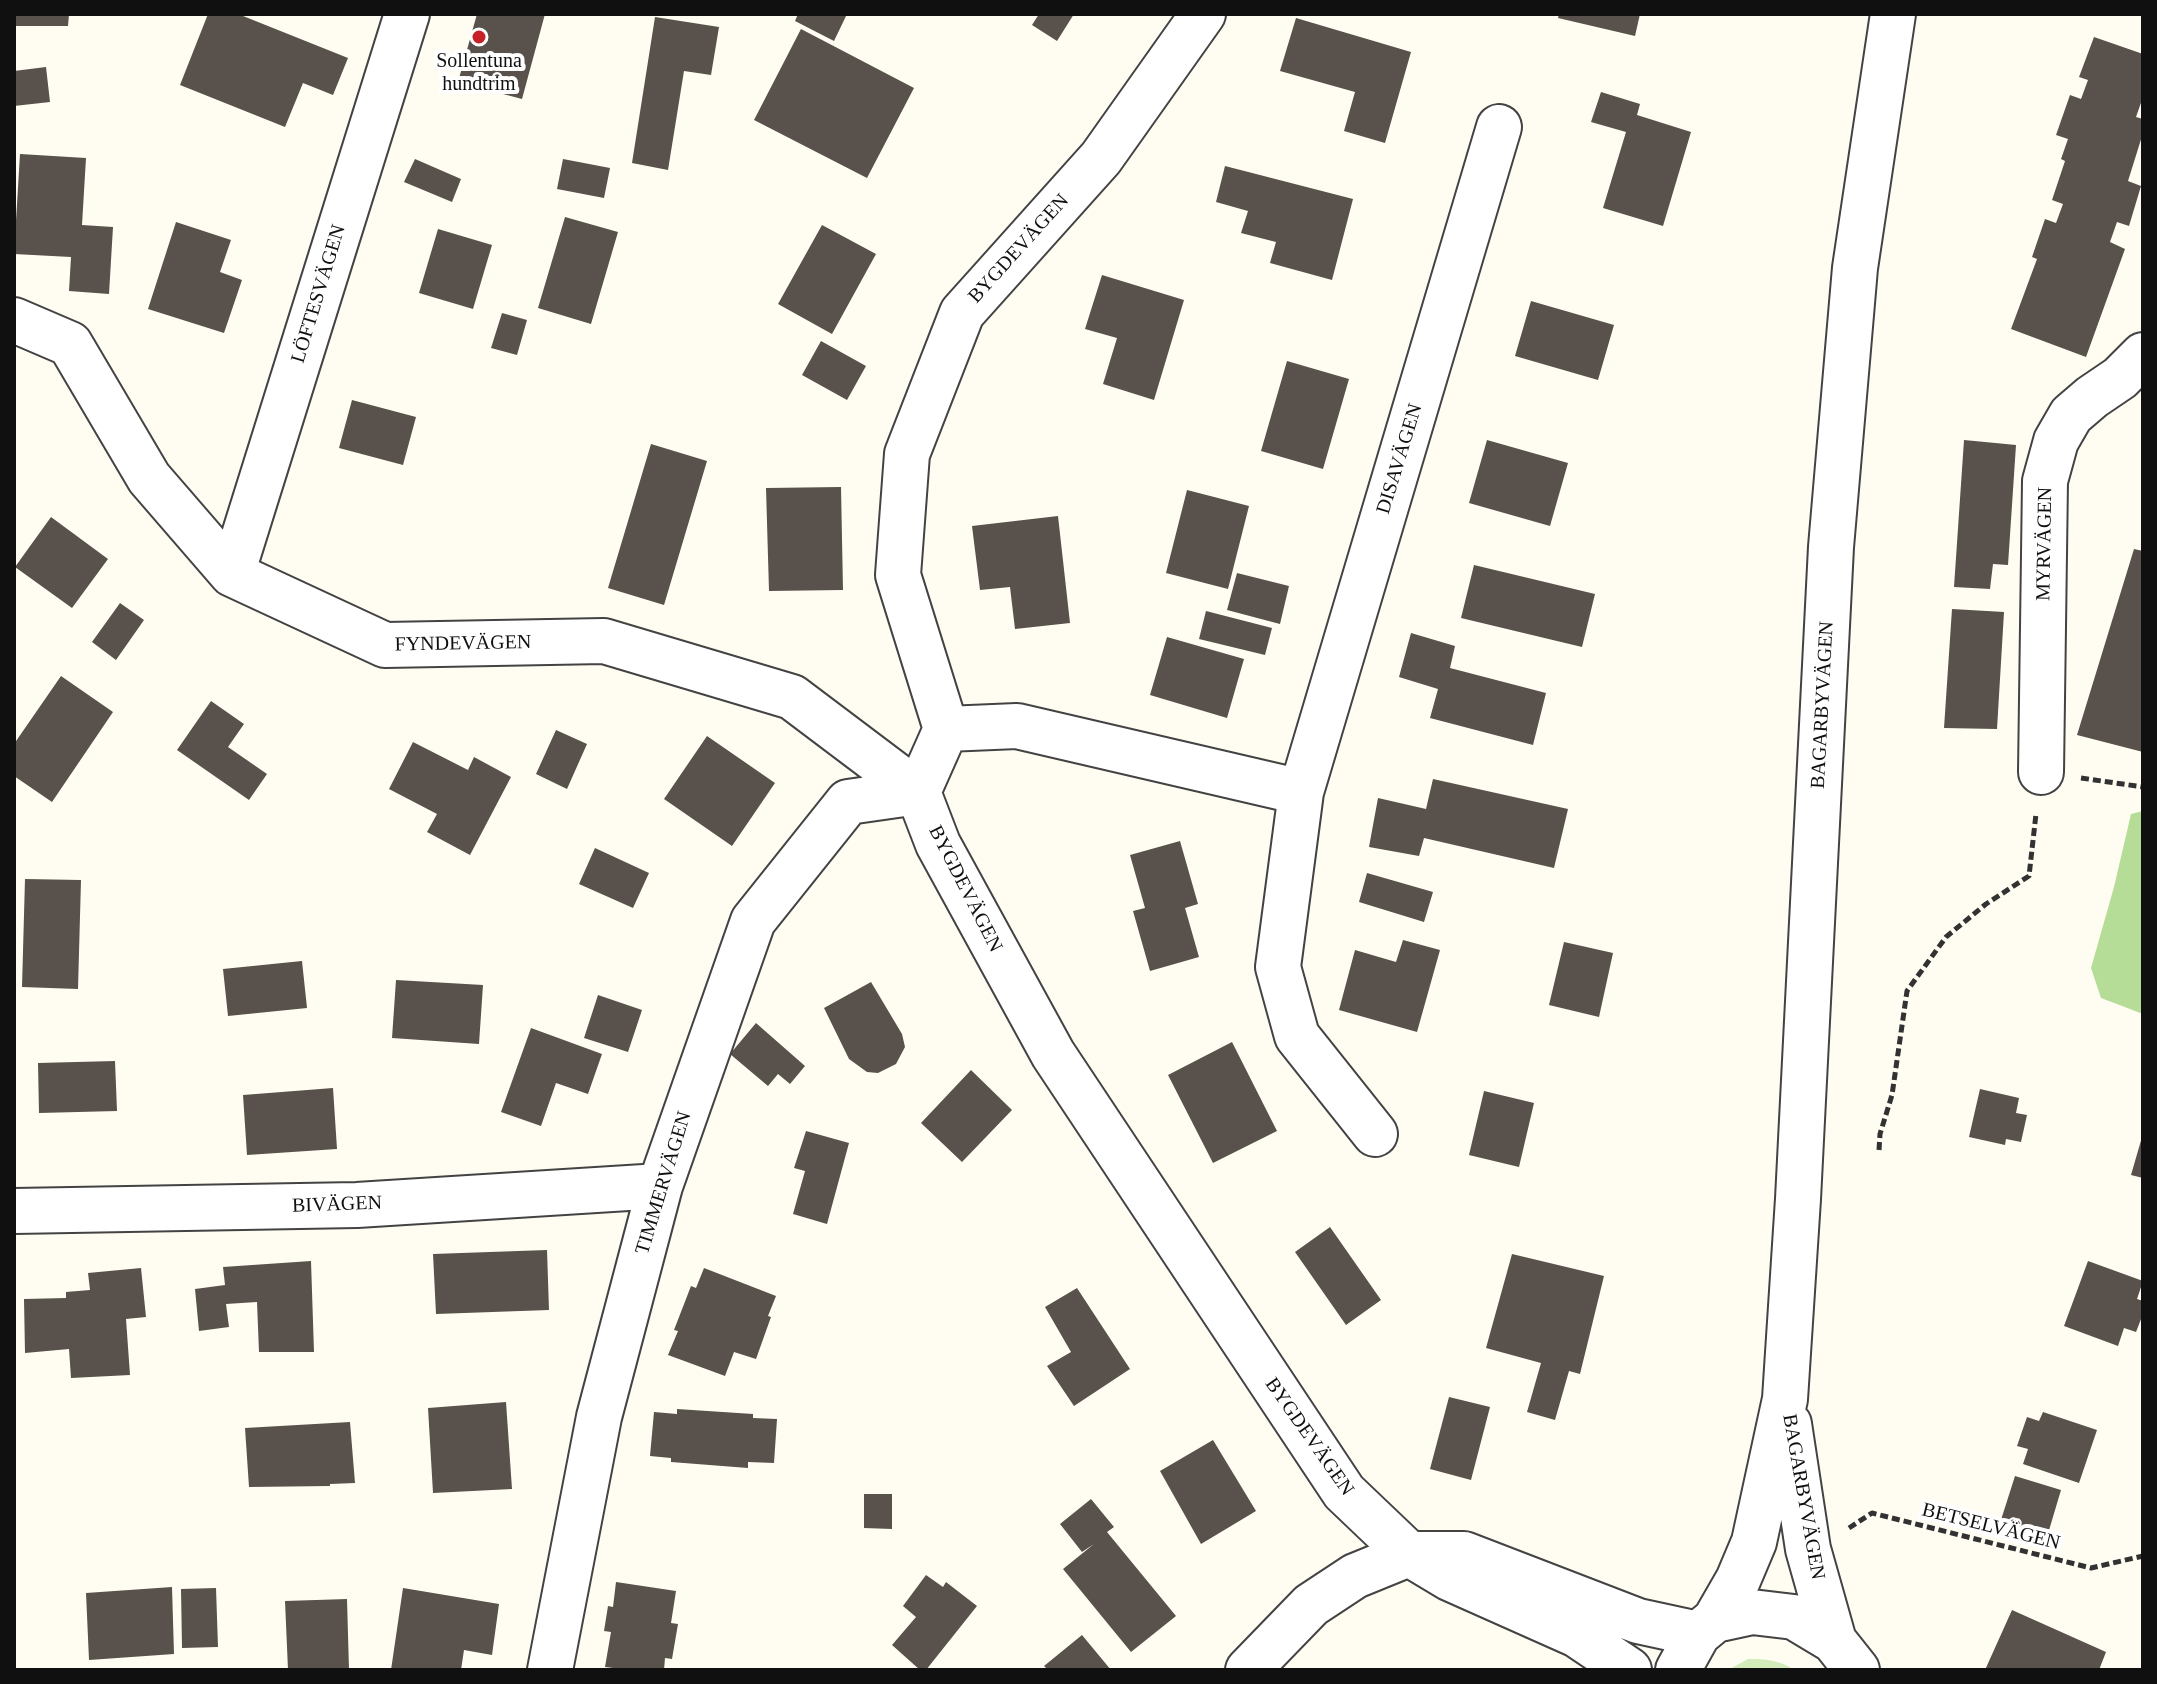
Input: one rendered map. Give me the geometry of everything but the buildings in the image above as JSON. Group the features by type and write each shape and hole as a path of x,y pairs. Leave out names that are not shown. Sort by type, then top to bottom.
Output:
{"street":[{"name":"LÖFTESVÄGEN","path":"232,574 407,14"},
{"name":"BYGDEVÄGEN","path":"946,729 898,575 907,454 962,313 1101,158 1203,14"},
{"name":"BAGARBYVÄGEN","path":"1697,1641 1738,1580 1754,1542 1785,1399 1832,532 1855,268 1893,14"},
{"name":"DISAVÄGEN","path":"1375,1134 1297,1036 1278,967 1301,792 1499,127"},
{"name":"FYNDEVÄGEN","path":"14,320 70,344 149,478 232,574 385,645 604,641 792,697 918,792"},
{"name":"MYRVÄGEN","path":"2041,772 2045,481 2056,441 2071,415 2120,378 2143,355"},
{"path":"918,792 946,729 1017,726 1301,792"},
{"name":"BYGDEVÄGEN","path":"918,792 938,844 1053,1054 1344,1492 1409,1554 1449,1578 1577,1635 1629,1670"},
{"name":"TIMMERVÄGEN","path":"550,1670 599,1417 660,1186 753,921 848,802 918,792"},
{"name":"BIVÄGEN","path":"14,1211 357,1205 660,1186"},
{"name":"BAGARBYVÄGEN","path":"1785,1399 1808,1549 1846,1655"},
{"path":"1248,1670 1311,1605 1355,1576 1409,1554 1464,1554 1697,1641 1752,1612 1794,1617 1846,1655"}],"path":[{"path":"1879,1150 1880,1134 1892,1095 1907,991 1946,937 1986,904 2029,876 2041,772 2143,787"},
{"name":"BETSELVÄGEN","path":"1847,1529 1872,1513 2091,1568 2143,1556"}],"green space":[{"path":"2143,811 2143,1014 2101,998 2091,968 2131,814"},
{"path":"1748,1659 1778,1662 1794,1670 1728,1670"}],"place":[{"name":"Sollentuna hundtrim","path":"479,37"}]}
